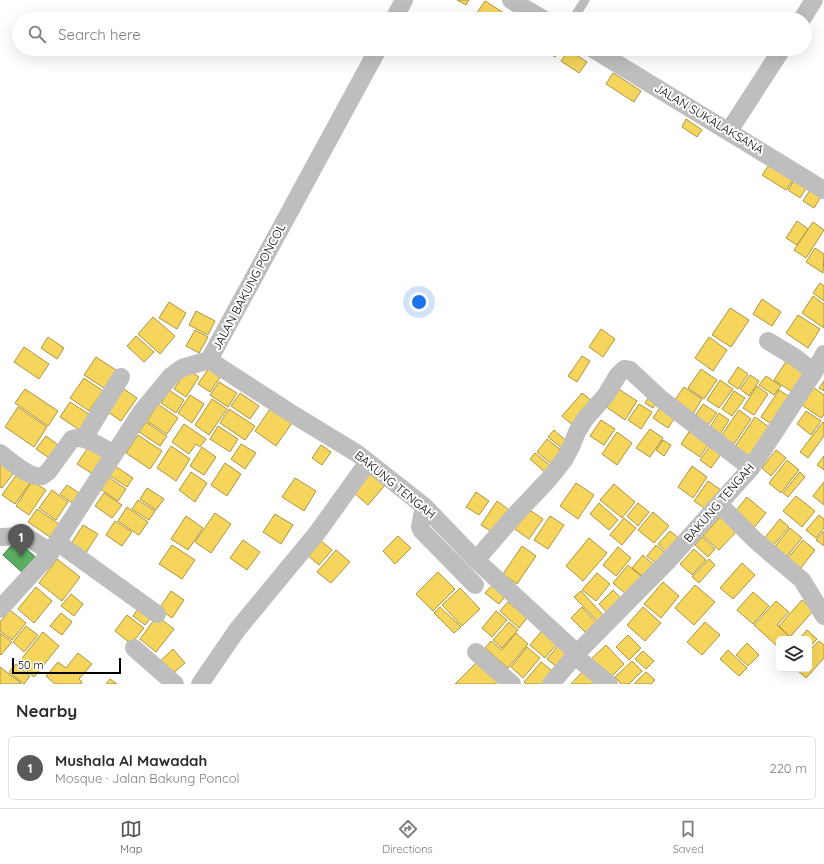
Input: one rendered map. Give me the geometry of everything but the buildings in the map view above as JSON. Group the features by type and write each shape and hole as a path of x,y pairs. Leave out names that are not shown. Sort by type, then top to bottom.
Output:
{"street":[{"path":"398,12 404,0"},
{"path":"511,0 531,12"},
{"path":"806,12 814,0"},
{"name":"JALAN BAKUNG PONCOL","path":"0,610 54,547 142,411 171,376 182,368 209,360 374,56"},
{"name":"JALAN SUKALAKSANA","path":"606,56 731,128 824,190"},
{"path":"731,128 778,56"},
{"path":"768,341 796,358 814,372"},
{"name":"BAKUNG TENGAH","path":"551,684 576,655 668,561 720,505 751,468 814,372 824,354"},
{"name":"BAKUNG TENGAH","path":"209,360 281,407 358,454 424,506 476,560 576,655 609,684"},
{"path":"476,560 549,479 564,460 585,419 606,395 618,375 624,369 630,370 661,399 751,468"},
{"path":"84,438 121,377"},
{"path":"0,453 25,471 34,475 42,476 48,472 72,439 76,437 84,438 114,454"},
{"path":"200,684 237,630 317,533 368,462"},
{"path":"720,505 756,541 802,580 824,616"},
{"path":"424,506 420,526 422,531 475,585"},
{"path":"0,537 24,536 54,547 157,614"},
{"path":"134,648 175,684"},
{"path":"476,652 512,684"}],"lane":[{"path":"577,12 583,3"}],"place":[{"name":"Mushala Al Mawadah","path":"21,557"}]}
